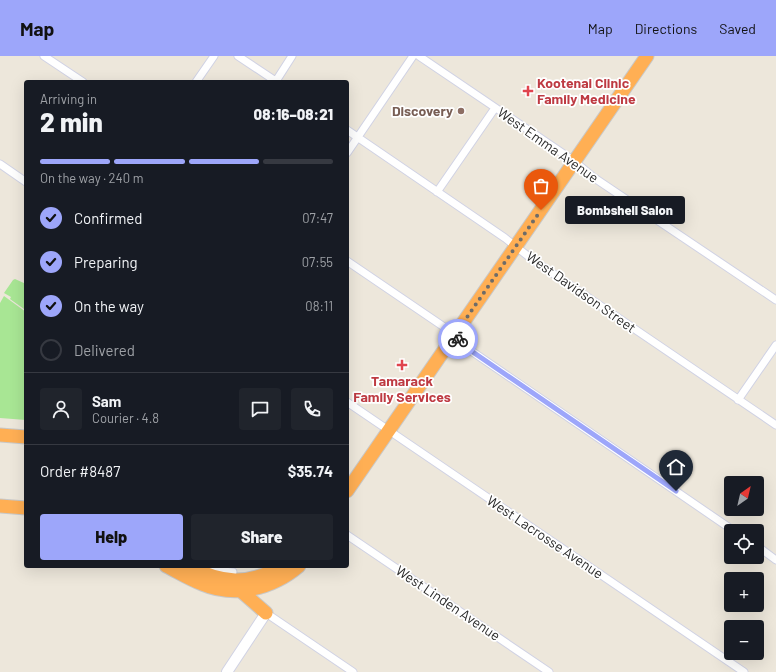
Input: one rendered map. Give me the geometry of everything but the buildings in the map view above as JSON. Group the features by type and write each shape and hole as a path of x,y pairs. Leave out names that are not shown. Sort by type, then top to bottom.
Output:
{"highway":[{"path":"349,488 647,56"},
{"path":"0,435 24,437"},
{"path":"0,506 24,508"},
{"path":"170,568 202,584 218,589 241,591 269,585 290,574 297,568"},
{"path":"192,568 219,579 237,581 255,578 267,574 278,568"},
{"path":"266,613 264,597 265,591 269,585"},
{"path":"241,591 266,613"}],"street":[{"path":"44,56 80,80"},
{"path":"197,80 214,56"},
{"path":"238,56 273,80"},
{"path":"277,80 292,56"},
{"path":"349,150 413,56"},
{"name":"West Emma Avenue","path":"419,56 776,300"},
{"path":"437,192 495,108"},
{"name":"West Davidson Street","path":"349,131 505,238 533,260 776,425"},
{"path":"0,164 24,181"},
{"path":"349,262 447,329 467,348 724,524"},
{"path":"738,400 776,345"},
{"name":"West Lacrosse Avenue","path":"349,403 744,672"},
{"name":"West Linden Avenue","path":"349,536 549,672"},
{"path":"764,551 776,560"},
{"path":"215,568 222,571 233,572"},
{"path":"227,672 266,613 353,672"}],"green space":[{"path":"15,279 24,283 24,309 10,299 11,297 4,293"},
{"path":"4,296 24,311 24,420 0,418 0,303"}],"way so far":[{"path":"458,339 454,336 541,210"}],"place":[{"name":"Kootenai Clinic Family Medicine","path":"528,91"},
{"name":"Discovery","path":"461,111"},
{"name":"Bombshell Salon","path":"541,210"},
{"name":"Tamarack Family Services","path":"402,365"}],"route":[{"path":"458,339 467,348 676,491"}]}
